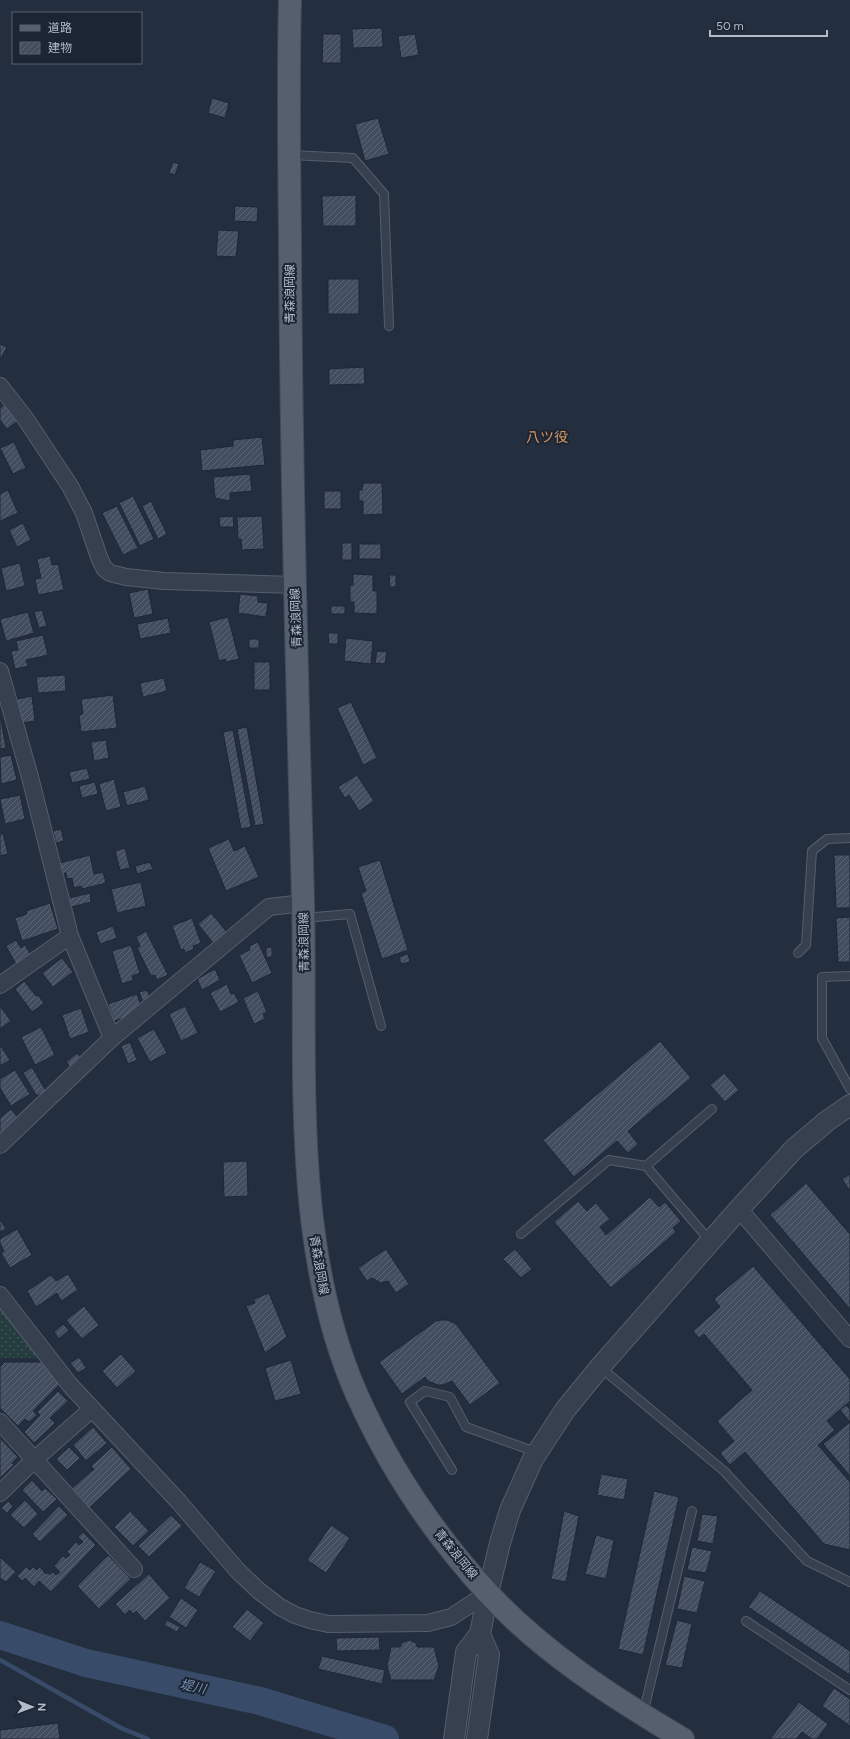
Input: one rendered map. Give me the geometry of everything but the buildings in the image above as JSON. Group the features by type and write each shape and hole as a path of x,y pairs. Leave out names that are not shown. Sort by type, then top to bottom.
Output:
{"main road":[{"name":"青森浪岡線","path":"290,0 290,386 303,910 305,1098 308,1174 313,1230 320,1274 329,1314 356,1393 394,1465 415,1501 437,1531 488,1593 532,1634 582,1674 683,1739"}],"street":[{"path":"0,386 25,418 70,486 89,525 104,568 110,572 126,577 186,583 295,585"},
{"path":"0,672 30,777 70,936 112,1038"},
{"path":"0,1145 112,1038 269,907 303,910"},
{"path":"0,985 70,936"},
{"path":"454,1739 466,1652 480,1634 488,1593 510,1510 538,1453 565,1410 600,1367 739,1209 794,1149 827,1121 850,1105"},
{"path":"739,1209 850,1339"},
{"path":"0,1295 70,1385 179,1502 237,1570 259,1591 280,1607 295,1615 328,1624 428,1622 451,1617 488,1593"},
{"path":"0,1493 34,1460 92,1409"},
{"path":"0,1422 134,1569"},
{"path":"477,1739 488,1655 480,1634"}],"lane":[{"path":"289,155 353,158 384,194 389,326"},
{"path":"798,953 806,945 812,851 827,839 850,838"},
{"path":"303,910 350,914 381,1026"},
{"path":"850,976 822,977 822,1038 850,1089"},
{"path":"646,1166 712,1109"},
{"path":"521,1234 609,1160 646,1166 711,1242"},
{"path":"600,1367 724,1471 807,1562 850,1582"},
{"path":"452,1470 410,1402 425,1391 450,1397 466,1427 538,1453"},
{"path":"642,1714 692,1511"},
{"path":"746,1621 850,1690"}],"green space":[{"path":"0,1308 38,1358 3,1358 0,1360"}],"waterway":[{"name":"堤川","path":"0,1635 86,1663 260,1701 385,1739"},
{"path":"0,1660 121,1728 148,1739"},
{"name":"堤川","path":"368,1739 375,1735"}],"district":[{"name":"八ツ役","path":"547,437"}]}
